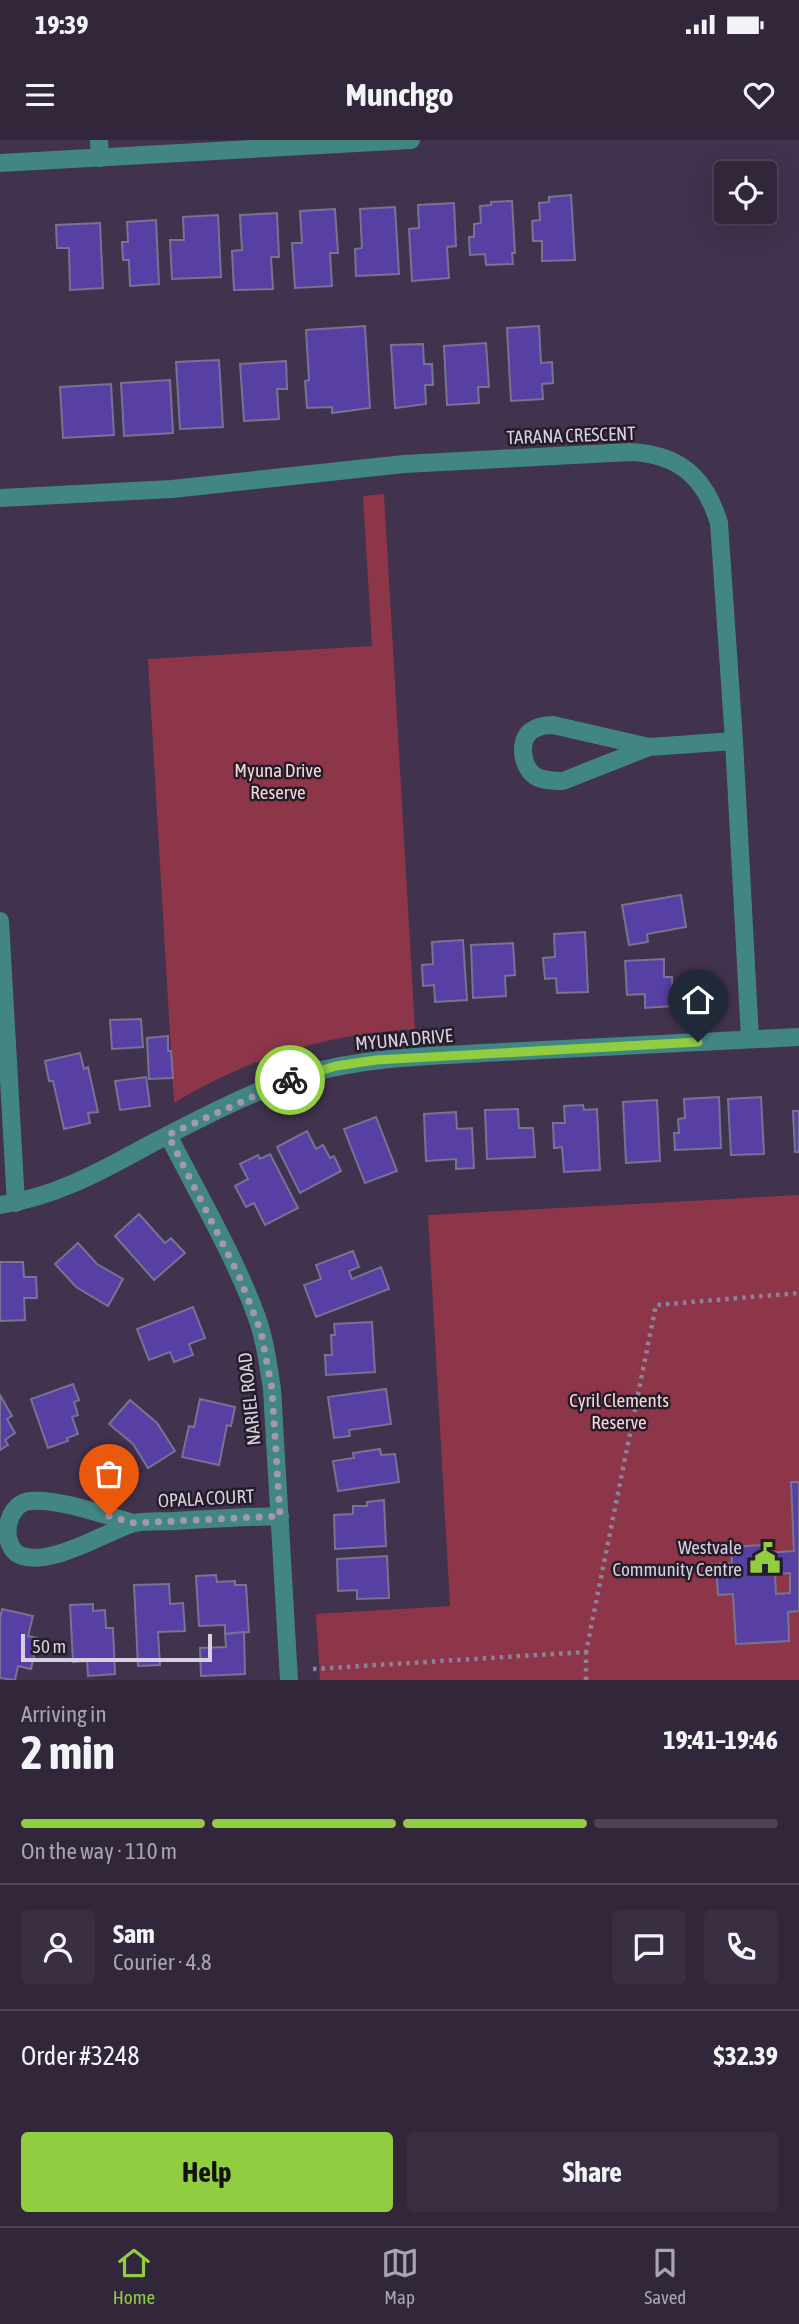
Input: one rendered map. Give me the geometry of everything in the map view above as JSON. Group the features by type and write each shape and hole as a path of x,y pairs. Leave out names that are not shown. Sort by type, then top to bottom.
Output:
{"street":[{"path":"0,163 99,149 411,140"},
{"name":"TARANA CRESCENT","path":"0,498 183,488 404,464 630,452 659,455 685,468 697,479 710,499 719,523 750,1040"},
{"path":"649,747 563,781 536,777 526,768 524,755 524,743 528,733 540,726 552,724 649,747 734,741"},
{"path":"0,921 8,1204"},
{"name":"MYUNA DRIVE","path":"8,1204 69,1186 168,1135 277,1084 336,1066 376,1060 799,1037"},
{"name":"NARIEL ROAD","path":"168,1135 239,1276 256,1315 266,1349 272,1389 289,1680"},
{"name":"OPALA COURT","path":"134,1523 49,1556 31,1557 16,1553 5,1534 9,1513 17,1505 27,1501 58,1503 134,1523 280,1516"}],"path":[{"path":"586,1680 586,1652 656,1305 799,1293"},
{"path":"313,1669 586,1652"}],"green space":[{"name":"Myuna Drive Reserve","path":"384,494 415,1029 350,1036 290,1051 232,1072 174,1103 148,659 372,646 363,496"},
{"name":"Cyril Clements Reserve","path":"799,1195 799,1680 320,1680 316,1614 450,1606 428,1215"}],"building":[{"path":"571,195 575,260 542,261 542,241 533,241 532,221 540,220 539,203 549,202 549,197"},
{"path":"512,201 515,253 512,253 513,264 486,265 485,254 470,255 469,237 474,237 474,224 481,223 480,206 491,205 491,202"},
{"path":"454,203 456,246 447,247 449,278 412,281 409,229 419,228 418,205"},
{"path":"395,207 399,274 356,276 355,249 362,248 360,209"},
{"path":"335,209 338,253 330,253 332,286 295,288 292,243 302,243 300,211"},
{"path":"277,213 279,257 271,257 273,289 234,290 232,251 242,250 240,215"},
{"path":"218,215 221,277 172,279 170,240 184,240 183,217"},
{"path":"156,220 159,284 130,286 129,260 123,260 122,242 128,242 127,222"},
{"path":"100,223 103,288 70,290 69,248 57,248 56,225"},
{"path":"365,326 370,408 332,413 332,407 307,408 305,381 309,380 306,330"},
{"path":"539,326 541,363 552,362 553,383 542,384 543,399 511,401 507,328"},
{"path":"486,343 489,387 478,387 479,403 447,405 444,346"},
{"path":"423,344 424,364 432,364 433,385 425,385 426,404 395,408 391,345"},
{"path":"219,360 223,427 180,429 176,362"},
{"path":"286,361 287,389 277,389 279,419 244,421 240,364"},
{"path":"170,380 173,433 124,436 121,383"},
{"path":"111,384 114,435 63,438 60,387"},
{"path":"681,895 686,927 647,934 648,942 629,945 622,905"},
{"path":"585,932 588,992 557,993 556,978 545,979 543,958 555,957 554,934"},
{"path":"463,940 467,1000 435,1002 434,985 423,986 422,965 433,964 432,942"},
{"path":"513,943 515,975 505,976 506,996 473,998 471,945"},
{"path":"664,959 664,977 672,977 673,1006 645,1008 645,994 627,995 625,961"},
{"path":"141,1019 143,1047 112,1049 110,1020"},
{"path":"168,1036 173,1078 149,1079 147,1038"},
{"path":"80,1053 84,1069 88,1067 98,1112 88,1113 90,1123 64,1129 53,1081 49,1081 45,1061"},
{"path":"146,1077 150,1106 120,1110 115,1081"},
{"path":"719,1097 721,1148 675,1150 674,1133 679,1133 678,1119 685,1118 684,1099"},
{"path":"761,1097 764,1154 731,1155 728,1099"},
{"path":"657,1100 660,1161 626,1163 623,1102"},
{"path":"583,1105 584,1110 597,1109 600,1170 564,1172 562,1147 554,1148 553,1123 565,1123 564,1106"},
{"path":"518,1109 519,1128 533,1128 535,1157 487,1159 485,1110"},
{"path":"793,1111 799,1111 799,1152 795,1152"},
{"path":"456,1112 457,1129 472,1128 474,1168 456,1169 456,1159 426,1161 424,1114"},
{"path":"376,1117 397,1171 365,1183 344,1129"},
{"path":"307,1131 316,1149 323,1145 330,1158 334,1156 341,1171 300,1193 277,1147"},
{"path":"270,1154 298,1208 265,1225 254,1203 246,1207 235,1186 248,1179 240,1164 258,1155 260,1159"},
{"path":"139,1214 165,1243 171,1238 185,1253 154,1280 115,1236"},
{"path":"78,1243 97,1264 123,1279 108,1306 76,1287 55,1264"},
{"path":"353,1251 359,1267 349,1271 352,1279 381,1267 389,1289 316,1317 304,1285 321,1279 316,1265"},
{"path":"0,1262 23,1262 24,1277 36,1277 37,1298 24,1298 25,1320 0,1321"},
{"path":"193,1307 205,1338 189,1344 193,1355 174,1362 170,1352 149,1360 137,1329"},
{"path":"372,1322 375,1372 326,1375 325,1355 332,1355 331,1335 335,1335 334,1324"},
{"path":"73,1384 79,1400 74,1402 78,1415 72,1417 78,1434 67,1438 68,1441 48,1448 31,1399"},
{"path":"386,1389 391,1424 349,1430 350,1436 334,1438 328,1397"},
{"path":"0,1395 12,1416 7,1419 15,1433 5,1440 8,1445 0,1450"},
{"path":"200,1399 235,1407 231,1426 227,1425 219,1465 182,1457 189,1426 194,1427"},
{"path":"130,1400 157,1423 175,1451 148,1468 133,1444 109,1424"},
{"path":"380,1449 381,1455 395,1454 399,1482 338,1491 333,1461 354,1458 353,1453"},
{"name":"Westvale Community Centre","path":"791,1482 799,1482 799,1611 788,1612 789,1641 736,1644 733,1594 718,1595 716,1564 732,1563 731,1547 766,1545 766,1553 794,1551","holes":["790,1573 790,1593 776,1594 775,1574"]},
{"path":"384,1500 386,1546 335,1549 334,1515 353,1514 353,1506 367,1506 367,1502"},
{"path":"387,1556 389,1598 357,1599 357,1590 338,1591 337,1559"},
{"path":"216,1575 217,1582 235,1581 235,1585 246,1585 249,1632 225,1634 225,1625 199,1626 196,1576"},
{"path":"169,1584 170,1604 183,1603 185,1631 158,1632 160,1665 138,1666 134,1585"},
{"path":"93,1604 93,1611 105,1610 106,1628 113,1628 115,1674 88,1676 87,1661 73,1662 70,1605"},
{"path":"2,1609 33,1616 28,1636 38,1638 31,1669 18,1666 15,1680 0,1678"},
{"path":"244,1632 245,1674 201,1676 200,1648 226,1647 225,1634"}],"way so far":[{"path":"109,1516 134,1523 280,1516 272,1389 266,1349 256,1315 239,1276 168,1135 290,1080"}],"place":[{"name":"Westvale Community Centre","path":"765,1558"}],"route":[{"path":"290,1080 336,1066 376,1060 698,1042"}]}
